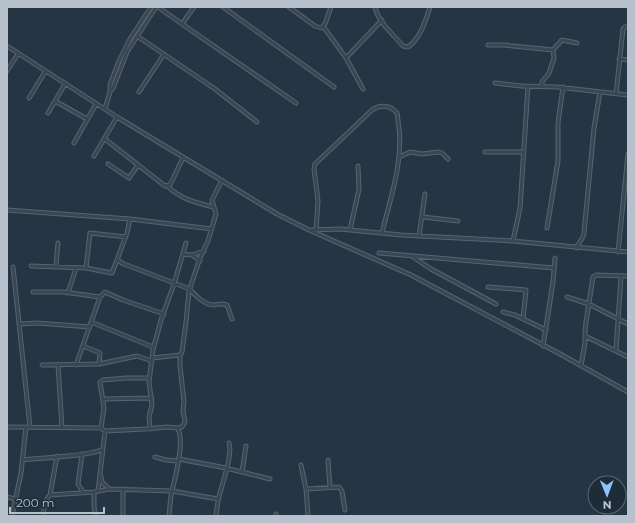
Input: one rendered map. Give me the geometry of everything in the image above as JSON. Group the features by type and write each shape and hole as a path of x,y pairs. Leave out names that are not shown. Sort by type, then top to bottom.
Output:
{"street":[{"path":"105,109 110,92 110,85 119,61 130,39 150,7"},
{"path":"110,92 113,88 122,63 137,36 157,7 296,103"},
{"path":"182,24 194,7"},
{"path":"223,7 334,87"},
{"path":"289,7 318,28 323,26 331,7"},
{"path":"375,7 376,12 403,46 408,47 413,43 424,26 430,7"},
{"path":"346,58 382,20"},
{"path":"323,26 346,58 363,89"},
{"path":"616,94 623,29 624,27 628,26"},
{"path":"137,36 215,89 257,122"},
{"path":"542,86 542,82 549,73 554,58 553,50 562,40 578,43"},
{"path":"488,46 504,45 553,50"},
{"path":"7,46 96,104 277,214 309,230 411,275 628,392"},
{"path":"7,71 18,54"},
{"path":"139,92 164,54"},
{"path":"619,59 628,60"},
{"path":"29,98 45,72"},
{"path":"48,113 64,84"},
{"path":"495,84 563,87 628,95"},
{"path":"513,240 520,208 528,86"},
{"path":"547,228 558,161 558,123 563,87"},
{"path":"576,248 584,237 594,128 600,92"},
{"path":"55,101 87,118"},
{"path":"74,143 96,104"},
{"path":"316,230 318,201 314,169 315,164 376,107 385,106 392,108 397,113 400,139 399,157 390,204 382,233"},
{"path":"94,156 117,117"},
{"path":"105,139 173,192 186,200 214,207"},
{"path":"399,157 410,152 422,154 439,152 448,159"},
{"path":"485,152 524,152"},
{"path":"618,252 628,154"},
{"path":"167,186 170,185 183,158"},
{"path":"108,164 129,178 138,165"},
{"path":"350,230 358,189 358,166"},
{"path":"7,427 101,428 105,430 182,427 185,422 180,355 182,352 186,322 188,293 212,229 216,214 212,200 222,180"},
{"path":"419,236 423,217 425,194"},
{"path":"7,210 130,219 212,229"},
{"path":"423,217 458,221"},
{"path":"31,266 86,268 112,273 126,237 130,219"},
{"path":"309,230 350,230 419,236 513,240 576,248 628,252"},
{"path":"86,268 90,233 126,237"},
{"path":"56,266 58,243"},
{"path":"150,429 149,417 152,398 149,378 154,347 175,283 186,243"},
{"path":"183,254 192,255 204,251"},
{"path":"379,253 554,268"},
{"path":"192,255 200,261"},
{"path":"411,256 431,270 496,304"},
{"path":"543,346 553,282 555,258"},
{"path":"117,260 124,264 190,288 193,294 209,304 227,305 232,319"},
{"path":"12,516 28,427 13,267"},
{"path":"68,293 76,268"},
{"path":"581,366 586,336 584,332 594,276 628,276"},
{"path":"616,351 622,276"},
{"path":"488,287 526,290 523,319"},
{"path":"33,292 68,293 100,297"},
{"path":"76,365 100,297 105,292 123,300 164,314"},
{"path":"567,297 589,304 628,324"},
{"path":"503,312 523,319 546,330"},
{"path":"91,322 154,347"},
{"path":"19,324 37,323 90,327"},
{"path":"586,336 628,357"},
{"path":"83,346 100,353 99,364"},
{"path":"42,365 99,364 137,356 152,359 180,355"},
{"path":"58,365 62,428"},
{"path":"101,428 104,408 100,383 103,380 149,378"},
{"path":"103,399 152,398"},
{"path":"169,516 172,491 179,460 180,432 177,428"},
{"path":"96,516 94,507 103,455 105,430"},
{"path":"216,516 218,499 229,459 229,443"},
{"path":"242,472 246,446"},
{"path":"23,460 99,452 103,448"},
{"path":"99,452 103,455"},
{"path":"82,454 78,484 82,492"},
{"path":"44,516 47,498 50,495 57,456"},
{"path":"155,457 166,460 179,460 226,468 270,479"},
{"path":"328,460 330,487"},
{"path":"301,465 306,489 308,516"},
{"path":"100,476 102,482 109,489"},
{"path":"306,489 339,487 341,489 345,510"},
{"path":"50,495 123,489 172,491 218,499"},
{"path":"123,489 123,516"},
{"path":"7,497 16,499"}]}
